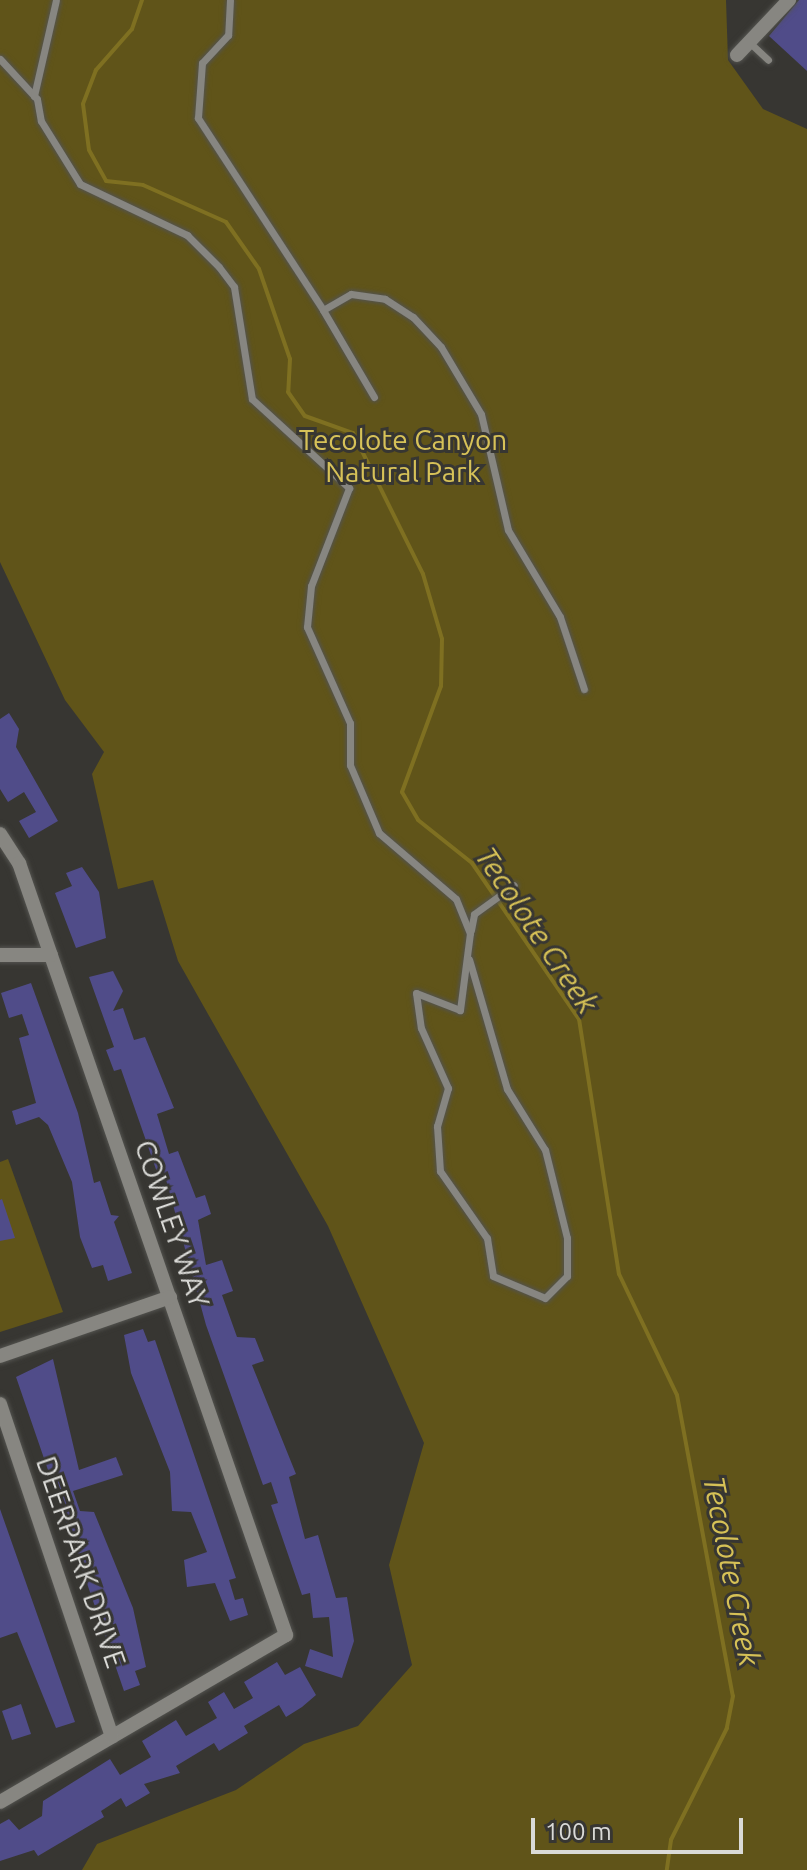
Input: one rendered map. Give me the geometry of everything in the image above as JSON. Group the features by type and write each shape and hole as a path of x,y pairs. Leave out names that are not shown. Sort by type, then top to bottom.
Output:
{"street":[{"path":"737,55 789,0"},
{"name":"COWLEY WAY","path":"0,834 19,863 286,1635 112,1737"},
{"path":"0,955 51,955"},
{"path":"0,1356 170,1297"},
{"name":"DEERPARK DRIVE","path":"0,1404 112,1737"},
{"path":"0,1802 112,1737"}],"lane":[{"path":"34,96 56,0"},
{"path":"230,0 228,35 202,63 198,118 323,310 374,397"},
{"path":"749,42 768,60"},
{"path":"0,59 34,96 80,184 187,235 219,267 234,287 252,399 349,488 311,586 307,627 350,723 350,765 379,833 456,899 470,933"},
{"path":"323,310 351,294 385,299 441,347 481,414 508,530 560,617 584,689"},
{"path":"469,959 507,1089 545,1150 567,1238 567,1276 545,1298 493,1276 487,1238 440,1171 437,1126 448,1088 421,1028 416,993 460,1010 474,914 514,885"}],"green space":[{"name":"Tecolote Canyon Natural Park","path":"0,0 726,0 728,60 763,109 807,129 807,1870 82,1870 97,1844 236,1790 304,1744 358,1726 412,1665 389,1565 424,1443 328,1226 178,961 153,880 118,889 92,774 104,752 65,700 0,562"},
{"path":"8,1159 63,1312 0,1332 0,1162"}],"building":[{"path":"799,0 807,0 807,71 769,36"},
{"path":"9,713 19,729 16,747 58,821 29,838 19,821 36,812 24,792 8,802 0,789 0,719"},
{"path":"82,867 99,892 106,938 76,948 55,893 72,886 66,873"},
{"path":"113,971 123,991 113,1011 123,1008 134,1040 145,1037 174,1108 157,1114 169,1154 178,1151 196,1198 205,1195 211,1214 198,1220 206,1265 222,1260 233,1291 222,1295 237,1337 255,1338 264,1361 252,1365 296,1474 289,1477 305,1539 318,1535 336,1598 347,1597 354,1641 342,1678 305,1666 310,1649 333,1657 329,1617 313,1618 310,1593 302,1595 271,1505 278,1503 271,1482 263,1485 206,1325 165,1176 159,1178 121,1069 114,1071 106,1050 114,1047 89,977"},
{"path":"31,983 78,1113 94,1183 100,1181 111,1215 119,1216 114,1222 132,1273 108,1281 103,1265 92,1268 80,1237 72,1182 48,1125 39,1117 16,1125 12,1111 36,1103 19,1038 29,1035 22,1014 9,1018 1,993"},
{"path":"0,1200 15,1238 0,1241"},
{"path":"143,1329 148,1342 155,1340 236,1578 229,1580 235,1600 243,1598 248,1615 230,1621 215,1583 187,1587 184,1560 207,1552 191,1512 172,1511 170,1472 131,1373 124,1335"},
{"path":"53,1359 79,1470 116,1457 123,1475 73,1491 80,1511 94,1512 133,1608 146,1667 135,1671 140,1685 124,1691 16,1377"},
{"path":"0,1509 75,1722 56,1728 17,1632 0,1638"},
{"path":"277,1662 285,1675 300,1667 316,1695 302,1707 286,1717 279,1705 244,1726 248,1733 219,1751 214,1743 176,1766 180,1773 144,1784 150,1793 126,1807 121,1798 101,1811 104,1817 38,1856 34,1850 0,1861 0,1824 9,1819 19,1830 42,1816 43,1801 110,1759 120,1775 151,1757 142,1741 176,1720 186,1736 217,1718 208,1702 224,1692 234,1709 253,1698 244,1682"},
{"path":"21,1704 31,1734 12,1740 2,1711"}],"waterway":[{"name":"Tecolote Creek","path":"142,0 132,29 96,70 83,104 89,150 106,181 143,185 226,222 259,269 290,359 288,392 305,416 353,433 423,574 442,639 441,686 402,792 418,820 472,863 579,1019 619,1274 677,1395 733,1696 727,1728 671,1840 667,1870"}]}
